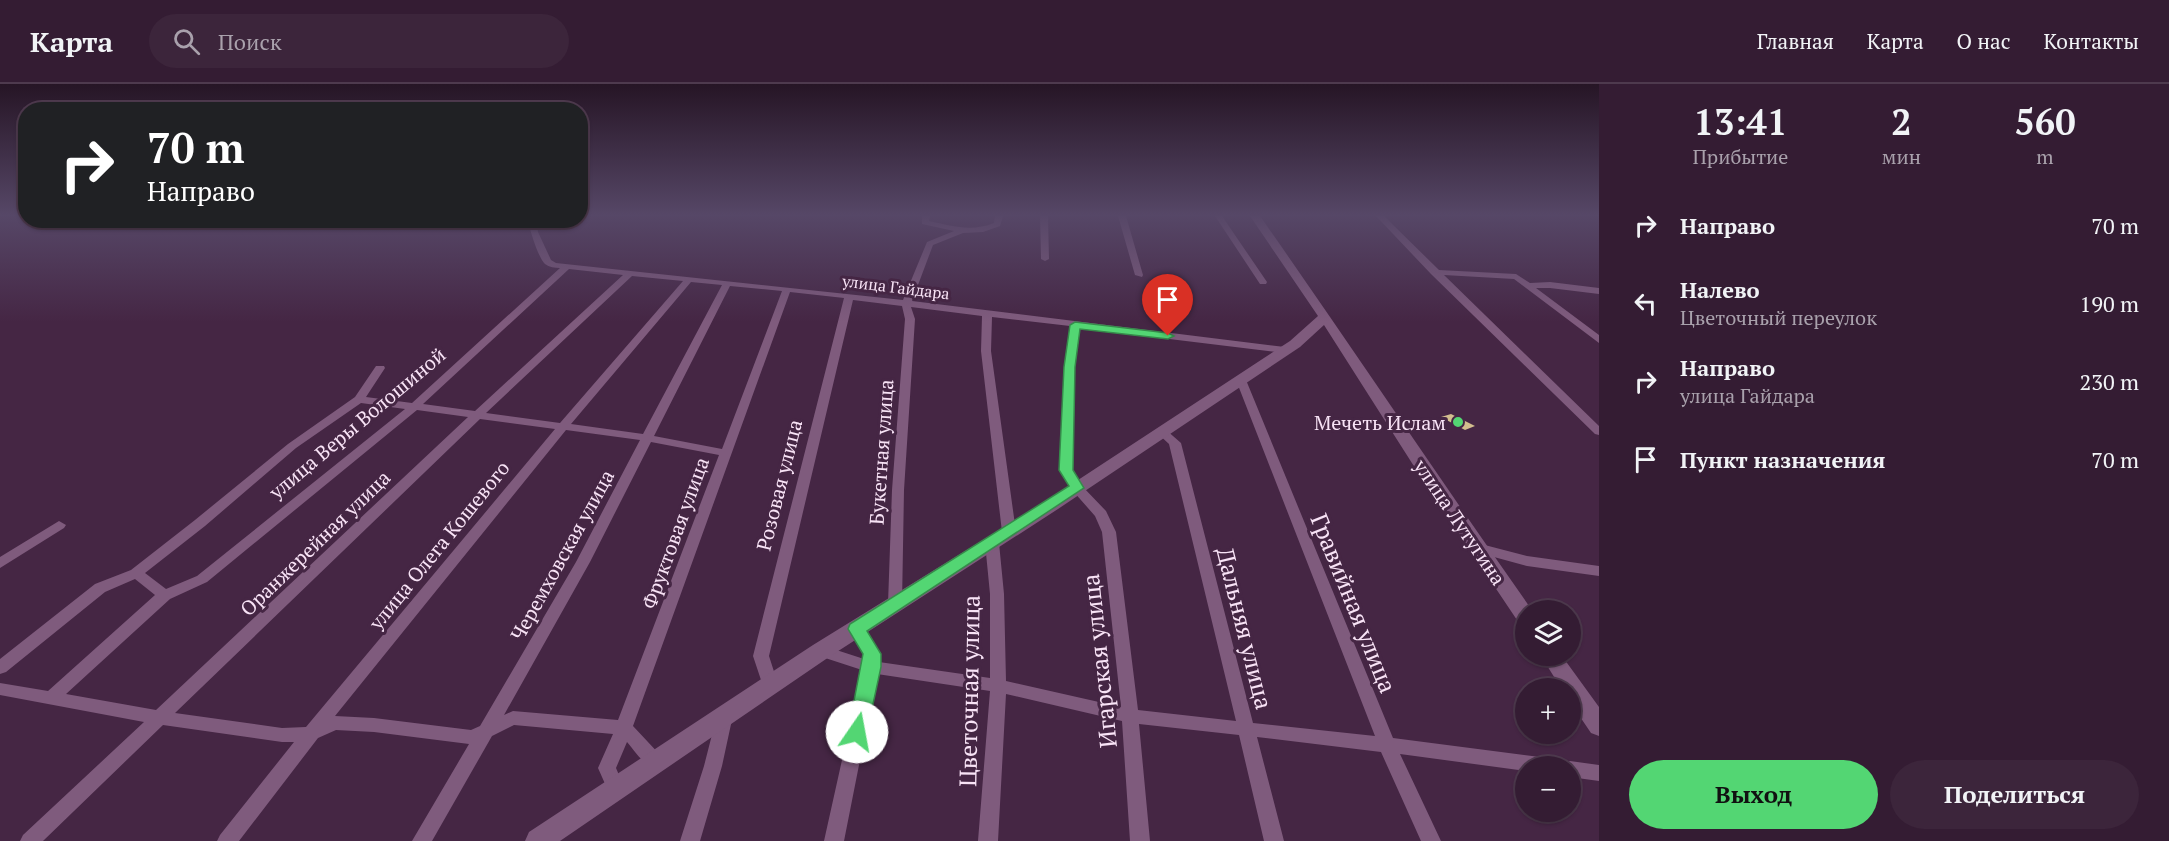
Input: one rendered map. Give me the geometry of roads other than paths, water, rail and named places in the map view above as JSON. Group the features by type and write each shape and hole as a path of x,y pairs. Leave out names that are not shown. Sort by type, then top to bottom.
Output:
{"main road":[{"name":"улица Лутугина","path":"1279,251 1515,602"},
{"path":"538,841 770,684 992,543 1241,380 1285,350 1325,317"},
{"path":"1558,666 1599,726"}],"street":[{"name":"улица Гайдара","path":"543,251 548,262 566,267 849,296 1285,350"},
{"path":"906,304 927,251"},
{"path":"1045,251 1045,259"},
{"path":"1132,251 1139,275"},
{"path":"1242,251 1263,282"},
{"path":"1414,251 1599,432"},
{"name":"улица Веры Волошиной","path":"165,595 202,579 414,407 566,267"},
{"path":"1434,272 1516,277 1599,340"},
{"name":"Оранжерейная улица","path":"30,841 476,416 629,274"},
{"name":"улица Олега Кошевого","path":"227,841 309,734 562,425 689,279"},
{"name":"Черемховская улица","path":"422,841 583,562 727,283"},
{"path":"1528,286 1550,285 1599,291"},
{"name":"Фруктовая улица","path":"615,789 607,768 624,728 787,289"},
{"name":"Розовая улица","path":"770,684 761,656 849,296"},
{"name":"Букетная улица","path":"895,604 898,490 910,319 906,304"},
{"path":"987,314 986,351 1009,532"},
{"path":"1075,325 1070,367 1066,470 1077,488"},
{"path":"380,368 359,399 476,416 562,425 725,453"},
{"name":"Гравийная улица","path":"1241,380 1387,745 1431,841"},
{"name":"улица Веры Волошиной","path":"0,668 100,588 135,573 200,524 291,446 359,399"},
{"name":"Дальняя улица","path":"1161,431 1174,443 1248,730 1274,841"},
{"name":"Игарская улица","path":"1077,488 1101,514 1109,532 1130,716 1140,841"},
{"path":"0,563 59,525"},
{"name":"Цветочная улица","path":"988,841 998,686 997,594 992,543"},
{"path":"1477,548 1527,561 1599,571"},
{"path":"51,698 165,595 135,573"},
{"path":"834,841 872,667 872,654 856,629"},
{"path":"821,651 872,667 998,686 1130,716 1515,762"},
{"path":"0,689 161,718 282,735 309,734 334,723 374,724 472,737 513,718 624,728 656,762"},
{"path":"690,841 713,766 725,714"},
{"path":"1581,771 1599,773"}],"place":[{"name":"Мечеть Ислам","path":"1458,422"}]}
